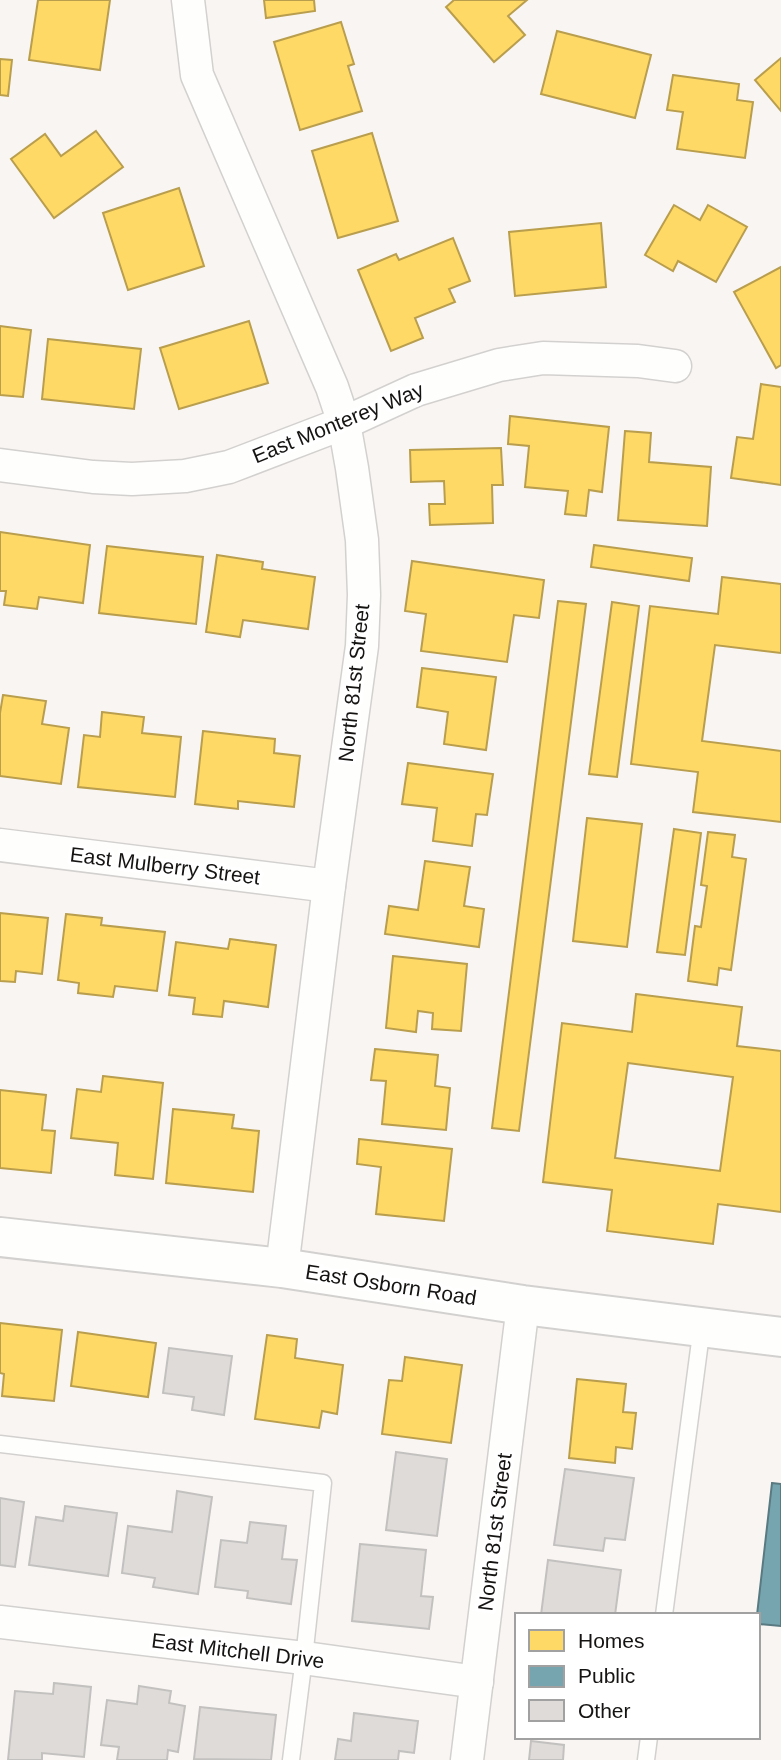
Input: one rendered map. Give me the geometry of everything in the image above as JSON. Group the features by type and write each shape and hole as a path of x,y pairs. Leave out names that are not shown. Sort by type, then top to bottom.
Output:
{"street":[{"name":"North 81st Street","path":"188,0 197,75 332,387 344,423 362,540 362,646 329,886 282,1268"},
{"name":"East Monterey Way","path":"0,465 93,477 132,479 185,476 229,467 344,423 416,390 499,365 543,358 638,361 675,366"},
{"name":"East Mulberry Street","path":"0,845 329,886"},
{"name":"East Osborn Road","path":"0,1237 282,1268 523,1305 781,1337"},
{"name":"North 81st Street","path":"467,1760 523,1305"},
{"name":"East Mitchell Drive","path":"0,1622 304,1658 477,1682"}],"lane":[{"path":"664,1613 702,1326"},
{"path":"0,1444 323,1483 291,1760"},
{"path":"646,1760 649,1739"}],"building: Homes":[{"path":"38,0 110,0 100,70 29,60"},
{"path":"264,0 314,0 315,11 266,18"},
{"path":"454,0 527,0 508,16 525,35 494,62 446,7"},
{"path":"341,22 354,64 348,66 362,111 300,130 274,42"},
{"path":"557,31 651,55 635,118 541,94"},
{"path":"781,58 781,111 755,80"},
{"path":"0,59 12,60 8,96 0,95"},
{"path":"673,75 739,84 737,100 753,102 745,158 677,149 683,112 667,110"},
{"path":"96,131 123,167 54,218 11,159 45,134 61,156"},
{"path":"372,133 398,221 338,238 312,151"},
{"path":"179,188 204,266 128,290 103,213"},
{"path":"674,205 700,220 708,205 747,227 716,282 678,261 673,271 645,255"},
{"path":"601,223 606,287 515,296 509,232"},
{"path":"453,238 470,281 449,289 455,302 415,318 423,338 391,351 358,270 396,254 399,260"},
{"path":"781,267 781,365 776,368 734,292"},
{"path":"249,321 268,383 179,409 160,348"},
{"path":"0,326 31,330 23,397 0,395"},
{"path":"48,339 141,349 134,409 42,399"},
{"path":"761,384 781,387 781,485 731,478 737,437 753,439"},
{"path":"510,416 609,427 602,492 589,490 586,516 565,514 568,491 525,487 529,446 508,444"},
{"path":"625,431 651,433 649,462 711,467 707,526 618,520"},
{"path":"501,448 503,485 492,485 493,523 430,525 429,504 445,504 444,481 411,482 410,450"},
{"path":"0,532 90,545 83,603 39,597 37,609 4,605 6,591 0,591"},
{"path":"594,545 692,558 689,581 591,567"},
{"path":"107,546 203,557 196,624 99,613"},
{"path":"217,555 263,562 262,569 315,577 308,629 243,620 240,637 206,632"},
{"path":"412,561 544,580 539,618 514,615 507,662 421,651 426,614 405,611"},
{"path":"722,577 781,584 781,653 715,645 702,741 781,751 781,822 693,812 698,772 631,764 650,606 718,614"},
{"path":"558,601 586,604 519,1131 492,1128"},
{"path":"612,602 639,606 617,777 589,774"},
{"path":"422,668 496,677 486,750 444,744 448,712 417,707"},
{"path":"3,695 46,701 42,724 69,728 61,784 0,776 0,713"},
{"path":"102,712 144,717 142,733 181,737 175,797 78,787 84,735 100,737"},
{"path":"203,731 275,739 274,753 300,756 294,807 238,801 238,809 195,804"},
{"path":"408,763 493,774 487,815 476,814 472,846 433,841 437,808 402,804"},
{"path":"587,818 642,824 627,947 573,941"},
{"path":"674,829 701,833 685,955 657,952"},
{"path":"708,832 735,835 732,857 746,859 731,970 719,968 717,985 688,981 695,926 701,927 707,886 701,885"},
{"path":"425,861 470,867 464,906 484,909 479,947 385,934 389,906 418,910"},
{"path":"0,913 48,918 42,974 16,971 15,982 0,981"},
{"path":"66,914 102,918 101,925 165,932 157,991 115,986 113,997 78,993 79,983 58,980"},
{"path":"230,939 276,945 268,1007 224,1001 222,1017 193,1014 195,998 169,995 176,942 228,949"},
{"path":"393,956 467,964 461,1031 432,1029 433,1013 418,1011 416,1032 386,1028"},
{"path":"636,994 742,1007 737,1046 781,1051 781,1212 718,1204 713,1244 607,1231 612,1190 543,1182 562,1023 632,1032","holes":["628,1063 733,1077 720,1171 615,1158"]},
{"path":"375,1049 438,1055 435,1086 450,1088 446,1130 382,1124 386,1081 371,1080"},
{"path":"103,1076 163,1083 153,1179 115,1175 118,1143 71,1138 77,1089 101,1092"},
{"path":"0,1090 46,1095 42,1130 55,1131 51,1173 0,1168"},
{"path":"173,1109 234,1115 232,1128 259,1131 253,1192 166,1183"},
{"path":"359,1139 452,1149 444,1221 376,1214 381,1167 357,1164"},
{"path":"0,1323 62,1330 54,1401 2,1396 4,1374 0,1373"},
{"path":"78,1332 156,1343 148,1397 71,1386"},
{"path":"267,1335 297,1339 295,1358 343,1365 337,1414 322,1411 319,1428 255,1419"},
{"path":"405,1357 462,1365 451,1443 382,1434 389,1380 402,1381"},
{"path":"577,1379 626,1384 623,1412 636,1413 632,1449 616,1447 615,1463 569,1458"}],"building: Public":[{"path":"772,1483 781,1484 781,1626 760,1624 760,1613 757,1613"}],"building: Other":[{"path":"169,1348 232,1356 224,1415 192,1410 194,1397 163,1393"},
{"path":"396,1452 447,1459 437,1536 386,1530"},
{"path":"565,1469 634,1478 625,1540 605,1538 603,1551 554,1545"},
{"path":"177,1491 212,1497 198,1594 153,1587 155,1578 122,1573 128,1526 172,1532"},
{"path":"0,1498 24,1502 15,1567 0,1565"},
{"path":"65,1506 117,1513 108,1576 29,1565 36,1517 63,1521"},
{"path":"250,1522 286,1526 282,1559 297,1560 291,1604 247,1598 248,1591 215,1587 221,1540 247,1543"},
{"path":"360,1544 426,1550 421,1596 433,1597 429,1629 352,1621"},
{"path":"548,1560 621,1570 615,1613 541,1613"},
{"path":"54,1683 91,1687 84,1757 42,1753 42,1760 8,1760 15,1691 53,1694"},
{"path":"139,1686 171,1691 169,1703 185,1706 178,1752 168,1750 167,1760 117,1760 119,1747 101,1745 107,1700 137,1704"},
{"path":"200,1707 276,1715 271,1760 194,1759"},
{"path":"354,1713 418,1721 414,1753 399,1751 398,1760 335,1760 338,1739 351,1741"},
{"path":"531,1741 564,1745 563,1760 529,1760"}]}
